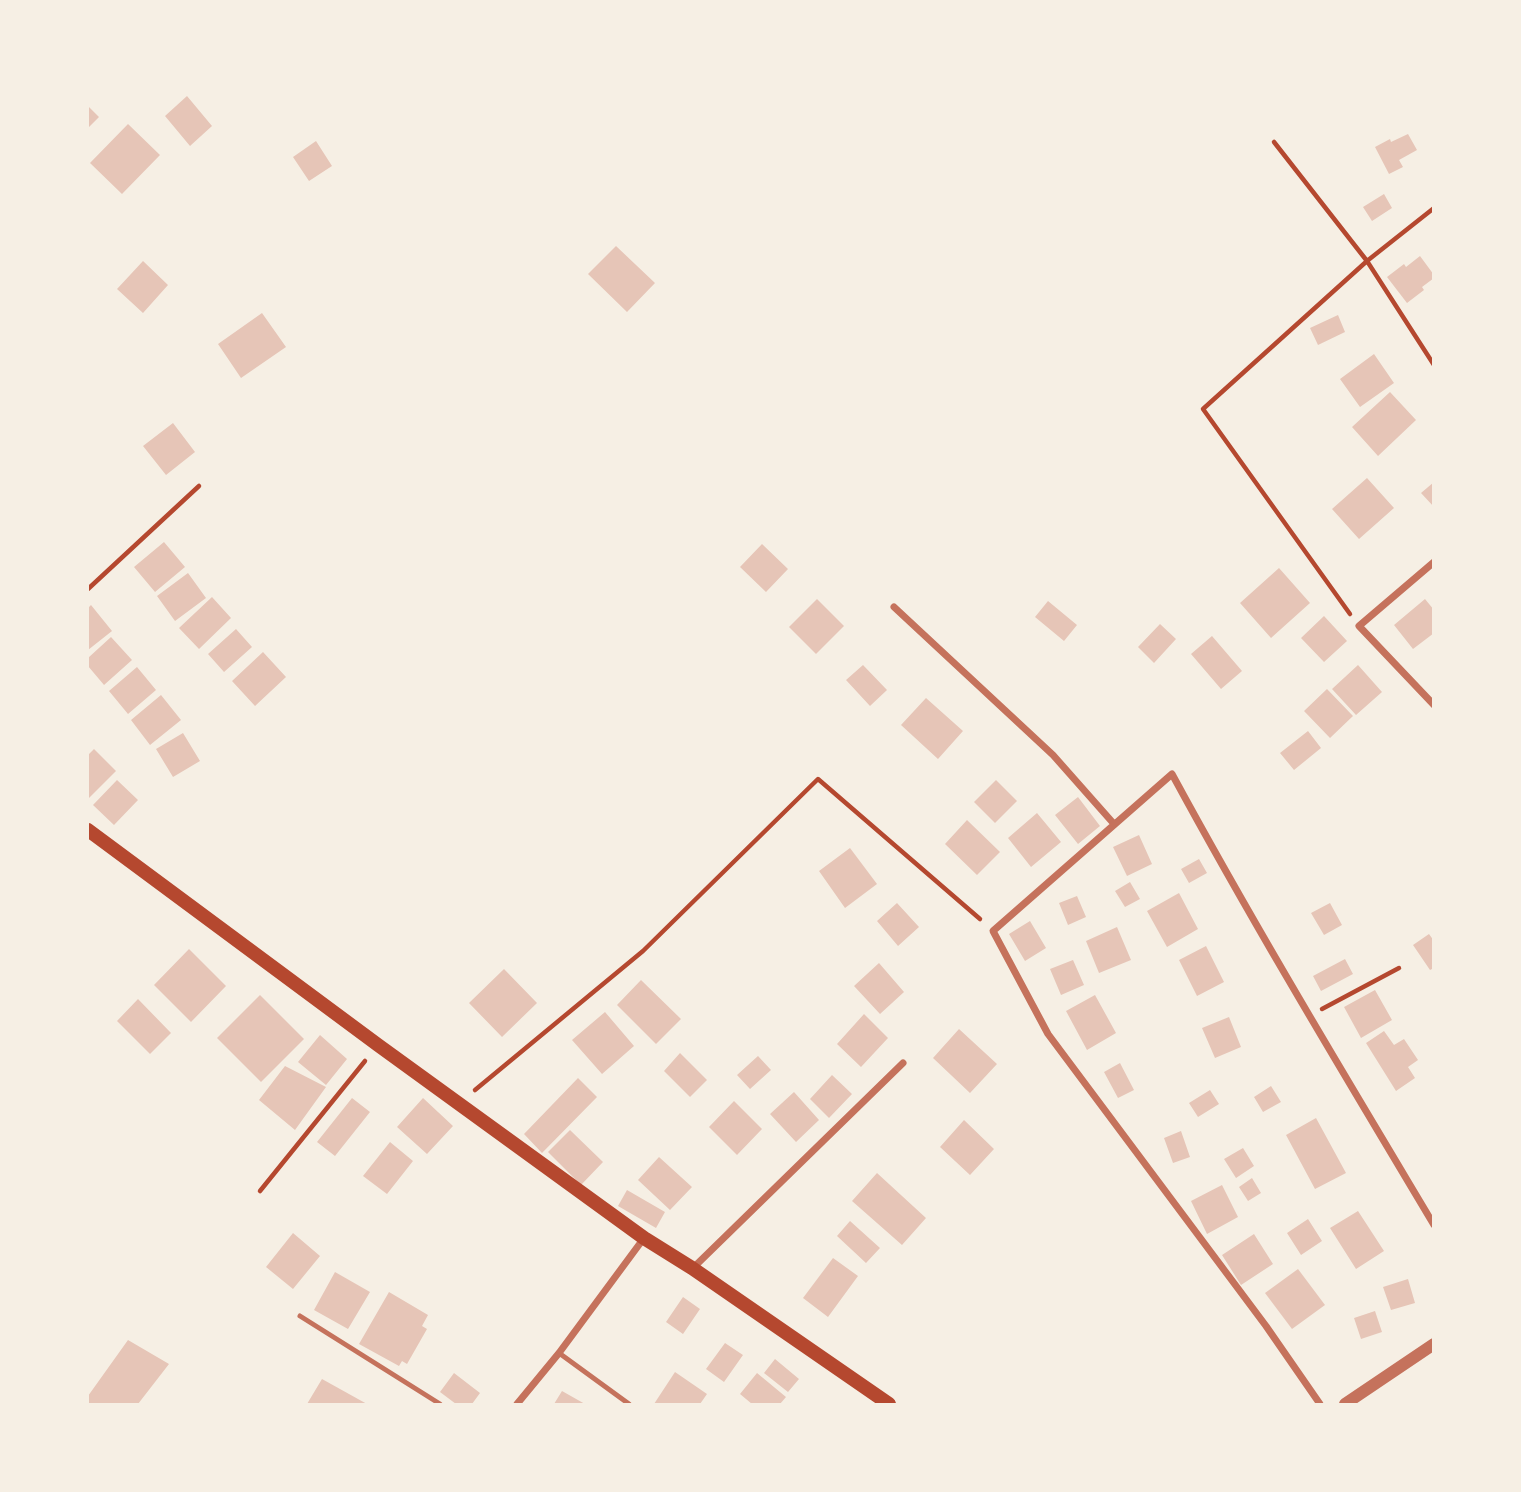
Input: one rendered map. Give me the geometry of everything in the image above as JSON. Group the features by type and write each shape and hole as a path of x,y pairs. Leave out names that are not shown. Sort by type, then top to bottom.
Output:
{"main road":[{"path":"88,830 644,1238 692,1268 889,1405"}],"street":[{"path":"1433,562 1359,626 1433,705"},
{"path":"894,607 1053,755 1114,824"},
{"path":"1321,1405 1266,1326 1048,1034 993,931 1172,774 1309,1016 1433,1225"},
{"path":"692,1268 903,1063"},
{"path":"517,1405 644,1238"},
{"path":"1345,1405 1433,1344"}],"lane":[{"path":"300,1316 440,1405"},
{"path":"559,1353 629,1405"}],"path":[{"path":"1274,142 1367,261 1433,365"},
{"path":"1359,626 1203,409 1367,261 1433,208"},
{"path":"88,589 199,486"},
{"path":"459,1104 643,951 818,779 993,931"},
{"path":"1309,1016 1399,968"},
{"path":"260,1191 378,1045"}],"building":[{"path":"187,96 212,126 190,146 165,116"},
{"path":"88,106 99,117 88,128"},
{"path":"128,124 160,155 122,194 90,163"},
{"path":"1408,134 1417,150 1399,160 1403,167 1389,174 1375,147"},
{"path":"316,141 332,166 309,181 293,157"},
{"path":"1384,194 1392,208 1372,221 1363,207"},
{"path":"616,246 655,283 627,312 588,274"},
{"path":"1420,256 1434,278 1407,303 1387,277"},
{"path":"143,261 168,285 143,313 117,289"},
{"path":"262,313 286,347 241,378 218,344"},
{"path":"1338,315 1345,332 1318,345 1310,328"},
{"path":"1374,354 1394,383 1360,407 1340,379"},
{"path":"1390,392 1416,420 1378,456 1352,427"},
{"path":"173,423 195,452 166,475 143,446"},
{"path":"1367,478 1394,508 1359,539 1332,509"},
{"path":"1434,482 1434,507 1421,493"},
{"path":"164,542 185,567 155,592 134,567"},
{"path":"762,544 788,569 766,592 740,567"},
{"path":"1279,568 1310,603 1271,638 1240,603"},
{"path":"188,573 206,598 175,621 157,596"},
{"path":"212,597 231,618 199,649 179,628"},
{"path":"817,599 844,626 816,654 789,627"},
{"path":"1425,599 1434,610 1434,633 1413,649 1394,625"},
{"path":"1048,601 1077,625 1064,641 1035,617"},
{"path":"91,605 112,631 88,650 88,608"},
{"path":"1324,616 1347,641 1324,662 1301,638"},
{"path":"1160,624 1176,639 1154,663 1138,647"},
{"path":"236,629 252,647 224,672 208,654"},
{"path":"1212,636 1242,671 1221,689 1191,654"},
{"path":"111,637 132,660 104,685 88,666 88,658"},
{"path":"263,652 286,677 255,706 232,681"},
{"path":"863,665 887,690 870,706 846,680"},
{"path":"1358,665 1382,692 1356,715 1332,689"},
{"path":"137,667 156,690 128,714 109,691"},
{"path":"1327,689 1353,716 1330,738 1304,711"},
{"path":"161,695 181,720 150,745 131,720"},
{"path":"926,698 963,731 938,759 901,725"},
{"path":"1308,731 1321,748 1294,770 1280,753"},
{"path":"183,733 200,761 173,777 156,749"},
{"path":"94,749 116,771 89,798 88,755"},
{"path":"117,780 138,800 114,825 93,805"},
{"path":"996,780 1017,801 995,823 974,802"},
{"path":"1078,797 1100,826 1078,844 1055,815"},
{"path":"1037,813 1061,842 1031,867 1008,838"},
{"path":"967,820 1000,852 977,875 945,844"},
{"path":"1139,835 1152,864 1127,876 1113,847"},
{"path":"850,848 877,884 845,908 819,871"},
{"path":"1199,859 1207,873 1189,883 1181,869"},
{"path":"1130,882 1140,899 1125,907 1115,891"},
{"path":"1179,893 1198,929 1167,947 1147,911"},
{"path":"1077,896 1086,917 1068,925 1059,903"},
{"path":"897,903 919,927 898,946 877,921"},
{"path":"1330,903 1342,925 1324,935 1311,913"},
{"path":"1030,921 1046,948 1025,961 1009,934"},
{"path":"1117,927 1131,960 1099,973 1086,941"},
{"path":"1429,934 1434,941 1434,968 1430,970 1413,945"},
{"path":"1206,946 1224,982 1197,996 1179,960"},
{"path":"189,949 226,986 191,1022 154,985"},
{"path":"1345,959 1353,974 1321,991 1313,976"},
{"path":"1073,960 1084,985 1061,995 1050,969"},
{"path":"879,963 904,992 880,1014 854,986"},
{"path":"504,969 537,1003 502,1037 469,1003"},
{"path":"641,980 681,1019 656,1044 617,1005"},
{"path":"1375,990 1392,1020 1361,1038 1344,1007"},
{"path":"260,995 304,1039 261,1082 217,1038"},
{"path":"1095,995 1116,1033 1087,1050 1066,1011"},
{"path":"138,999 171,1033 150,1054 117,1021"},
{"path":"605,1012 634,1046 602,1074 572,1040"},
{"path":"864,1014 888,1038 861,1067 837,1044"},
{"path":"1229,1017 1241,1047 1215,1058 1202,1028"},
{"path":"959,1029 997,1064 970,1093 933,1058"},
{"path":"1384,1031 1394,1045 1404,1039 1418,1060 1408,1067 1415,1078 1396,1091 1366,1043"},
{"path":"320,1035 347,1059 326,1085 298,1062"},
{"path":"680,1053 707,1080 690,1097 664,1071"},
{"path":"758,1056 771,1070 750,1089 737,1075"},
{"path":"1120,1063 1134,1090 1118,1098 1104,1072"},
{"path":"285,1066 326,1087 295,1130 259,1100"},
{"path":"832,1075 852,1094 829,1118 810,1099"},
{"path":"578,1078 597,1097 542,1153 524,1134"},
{"path":"1271,1086 1281,1102 1263,1112 1254,1097"},
{"path":"1210,1090 1219,1104 1198,1117 1189,1103"},
{"path":"794,1092 819,1120 796,1142 770,1114"},
{"path":"352,1098 370,1112 335,1156 317,1142"},
{"path":"423,1098 453,1126 427,1154 397,1127"},
{"path":"734,1101 762,1129 737,1155 709,1127"},
{"path":"1316,1118 1346,1173 1315,1189 1286,1135"},
{"path":"964,1120 994,1149 970,1175 940,1147"},
{"path":"570,1130 603,1162 581,1185 548,1152"},
{"path":"1181,1131 1190,1157 1173,1163 1164,1138"},
{"path":"390,1142 413,1161 387,1194 363,1176"},
{"path":"1243,1148 1254,1166 1236,1178 1224,1159"},
{"path":"659,1157 692,1187 670,1210 638,1180"},
{"path":"877,1173 926,1218 902,1245 852,1201"},
{"path":"1252,1178 1261,1193 1248,1201 1239,1187"},
{"path":"1222,1185 1238,1217 1207,1234 1191,1201"},
{"path":"627,1190 665,1212 656,1228 618,1206"},
{"path":"1358,1211 1384,1251 1356,1269 1330,1228"},
{"path":"1308,1219 1322,1241 1301,1255 1287,1233"},
{"path":"850,1221 880,1248 866,1263 837,1236"},
{"path":"293,1233 320,1256 293,1289 266,1267"},
{"path":"1254,1234 1273,1264 1241,1285 1222,1255"},
{"path":"833,1258 858,1276 828,1317 803,1298"},
{"path":"1298,1269 1325,1305 1292,1329 1265,1293"},
{"path":"335,1272 370,1292 348,1329 314,1310"},
{"path":"1408,1279 1415,1303 1391,1310 1383,1287"},
{"path":"389,1292 428,1315 422,1326 427,1329 407,1364 402,1361 399,1366 359,1344"},
{"path":"683,1297 700,1309 683,1334 666,1322"},
{"path":"1375,1311 1382,1332 1361,1339 1354,1318"},
{"path":"128,1340 169,1364 138,1404 88,1404 88,1396"},
{"path":"725,1343 743,1355 724,1382 706,1369"},
{"path":"775,1359 799,1379 788,1392 764,1373"},
{"path":"675,1372 707,1394 700,1404 654,1404"},
{"path":"454,1373 480,1393 472,1404 456,1404 440,1392"},
{"path":"757,1373 786,1397 780,1404 752,1404 740,1394"},
{"path":"322,1379 367,1404 307,1404"},
{"path":"562,1391 585,1404 554,1404"}]}
